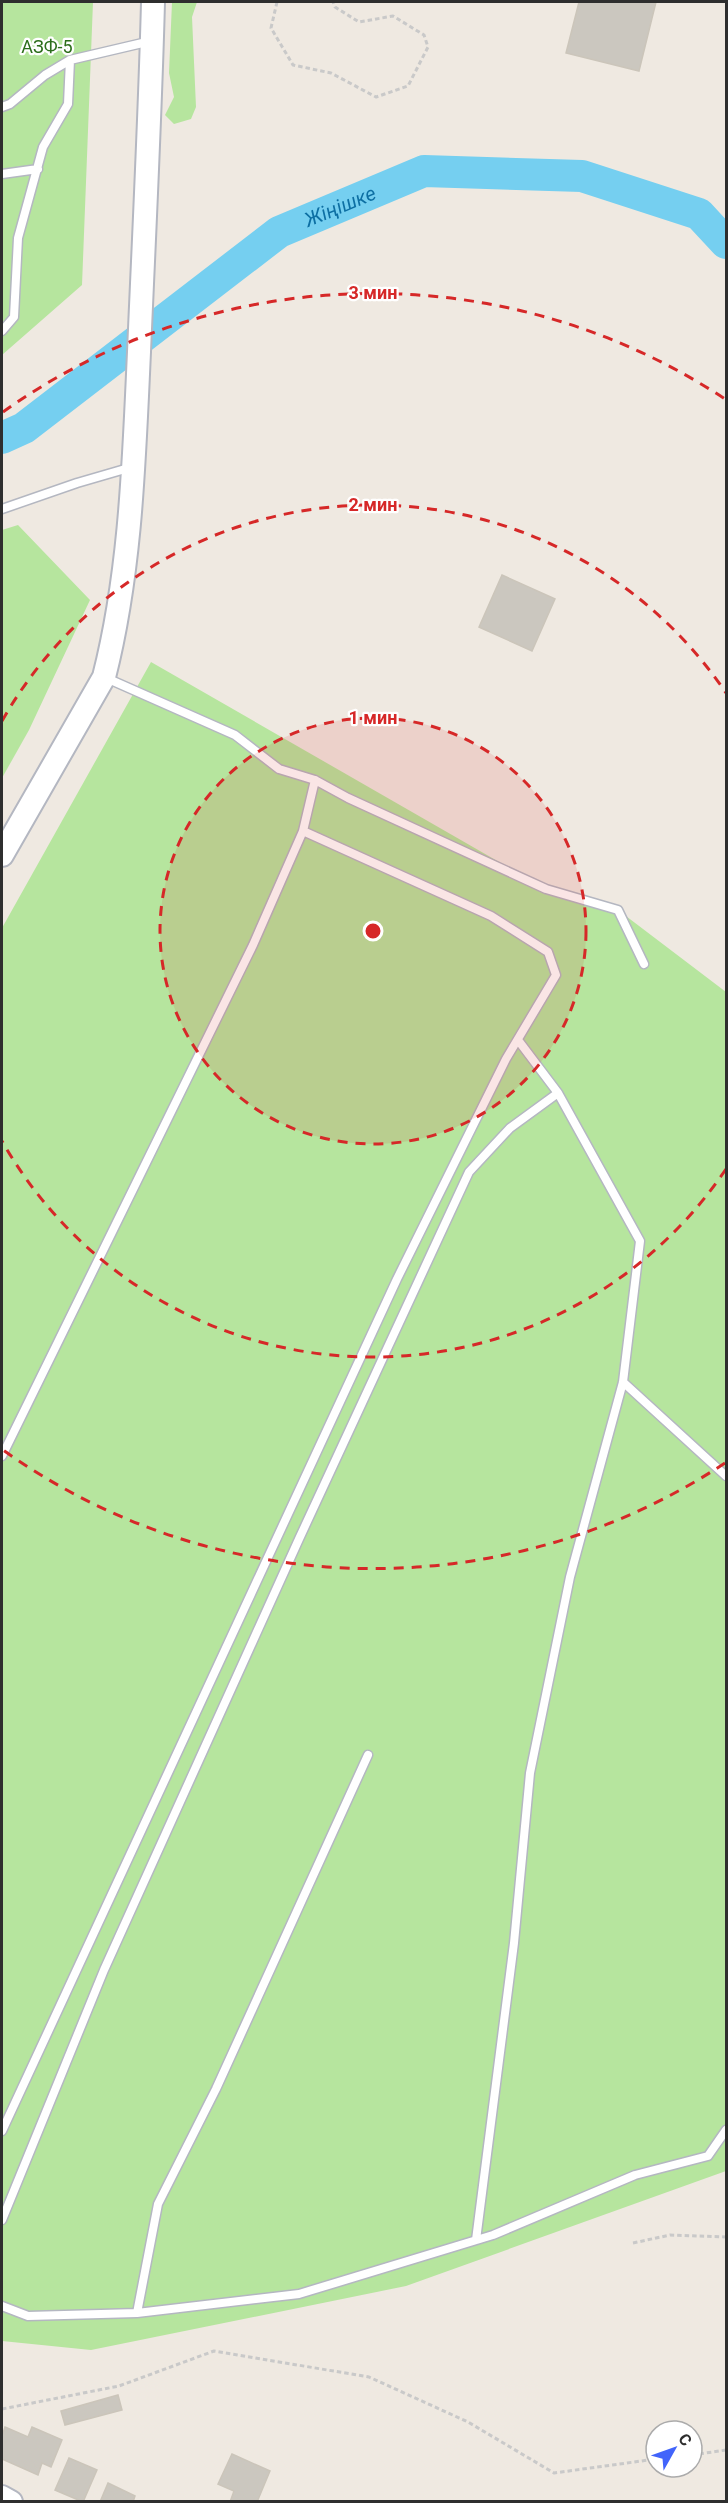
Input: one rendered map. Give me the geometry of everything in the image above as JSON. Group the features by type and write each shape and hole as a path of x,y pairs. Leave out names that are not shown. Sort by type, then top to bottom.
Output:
{"street":[{"path":"2,855 104,676 111,646 124,572 134,458 153,2"},
{"path":"2,2497 12,2502"}],"lane":[{"path":"2,107 10,104 45,75 70,60 152,41"},
{"path":"2,332 14,317 18,238 43,147 68,104 70,60"},
{"path":"2,174 38,169"},
{"path":"2,509 76,483 134,458"},
{"path":"104,676 235,735 279,769 315,780 348,798 546,889 618,910 644,964"},
{"path":"2,1456 253,945 303,831 315,780"},
{"path":"2,2131 397,1279 518,1040 556,975 548,952 491,916 303,831"},
{"path":"476,2240 514,1943 530,1773 570,1577 622,1382 640,1241 558,1093 518,1040"},
{"path":"2,2220 104,1970 299,1539 469,1172 510,1128 558,1093"},
{"path":"622,1382 726,1476"},
{"path":"137,2313 158,2204 216,2089 368,1755"},
{"path":"2,2306 28,2316 137,2313 299,2294 476,2240 635,2175 708,2156 726,2130"}],"path":[{"path":"277,2 271,28 293,65 331,73 376,97 408,86 428,47 424,35 393,16 359,22 335,7 333,2"},
{"path":"633,2243 670,2235 726,2237"},
{"path":"2,2409 118,2386 214,2350 369,2377 468,2422 554,2473 644,2461"},
{"path":"704,2453 726,2450"}],"green space":[{"name":"АЗФ-5","path":"2,2 93,2 82,285 2,355"},
{"path":"172,2 197,2 192,17 196,107 191,119 174,124 165,115 174,97 169,73"},
{"path":"18,525 90,600 29,730 2,778 2,530"},
{"path":"151,662 546,889 618,910 726,992 726,2171 406,2286 91,2350 2,2341 2,928"}],"building":[{"path":"579,2 656,2 639,71 566,53"},
{"path":"502,575 555,599 532,651 479,627"},
{"path":"118,2395 122,2410 65,2425 61,2411"},
{"path":"5,2427 28,2437 32,2427 62,2440 51,2467 42,2463 38,2475 2,2459 2,2436"},
{"path":"232,2454 270,2471 257,2502 230,2502 234,2491 218,2484"},
{"path":"69,2458 97,2470 83,2502 55,2490"},
{"path":"108,2483 135,2496 133,2502 100,2502"}],"waterway":[{"name":"Жіңішке","path":"2,438 24,428 279,232 424,171 582,176 699,214 726,243"}]}
